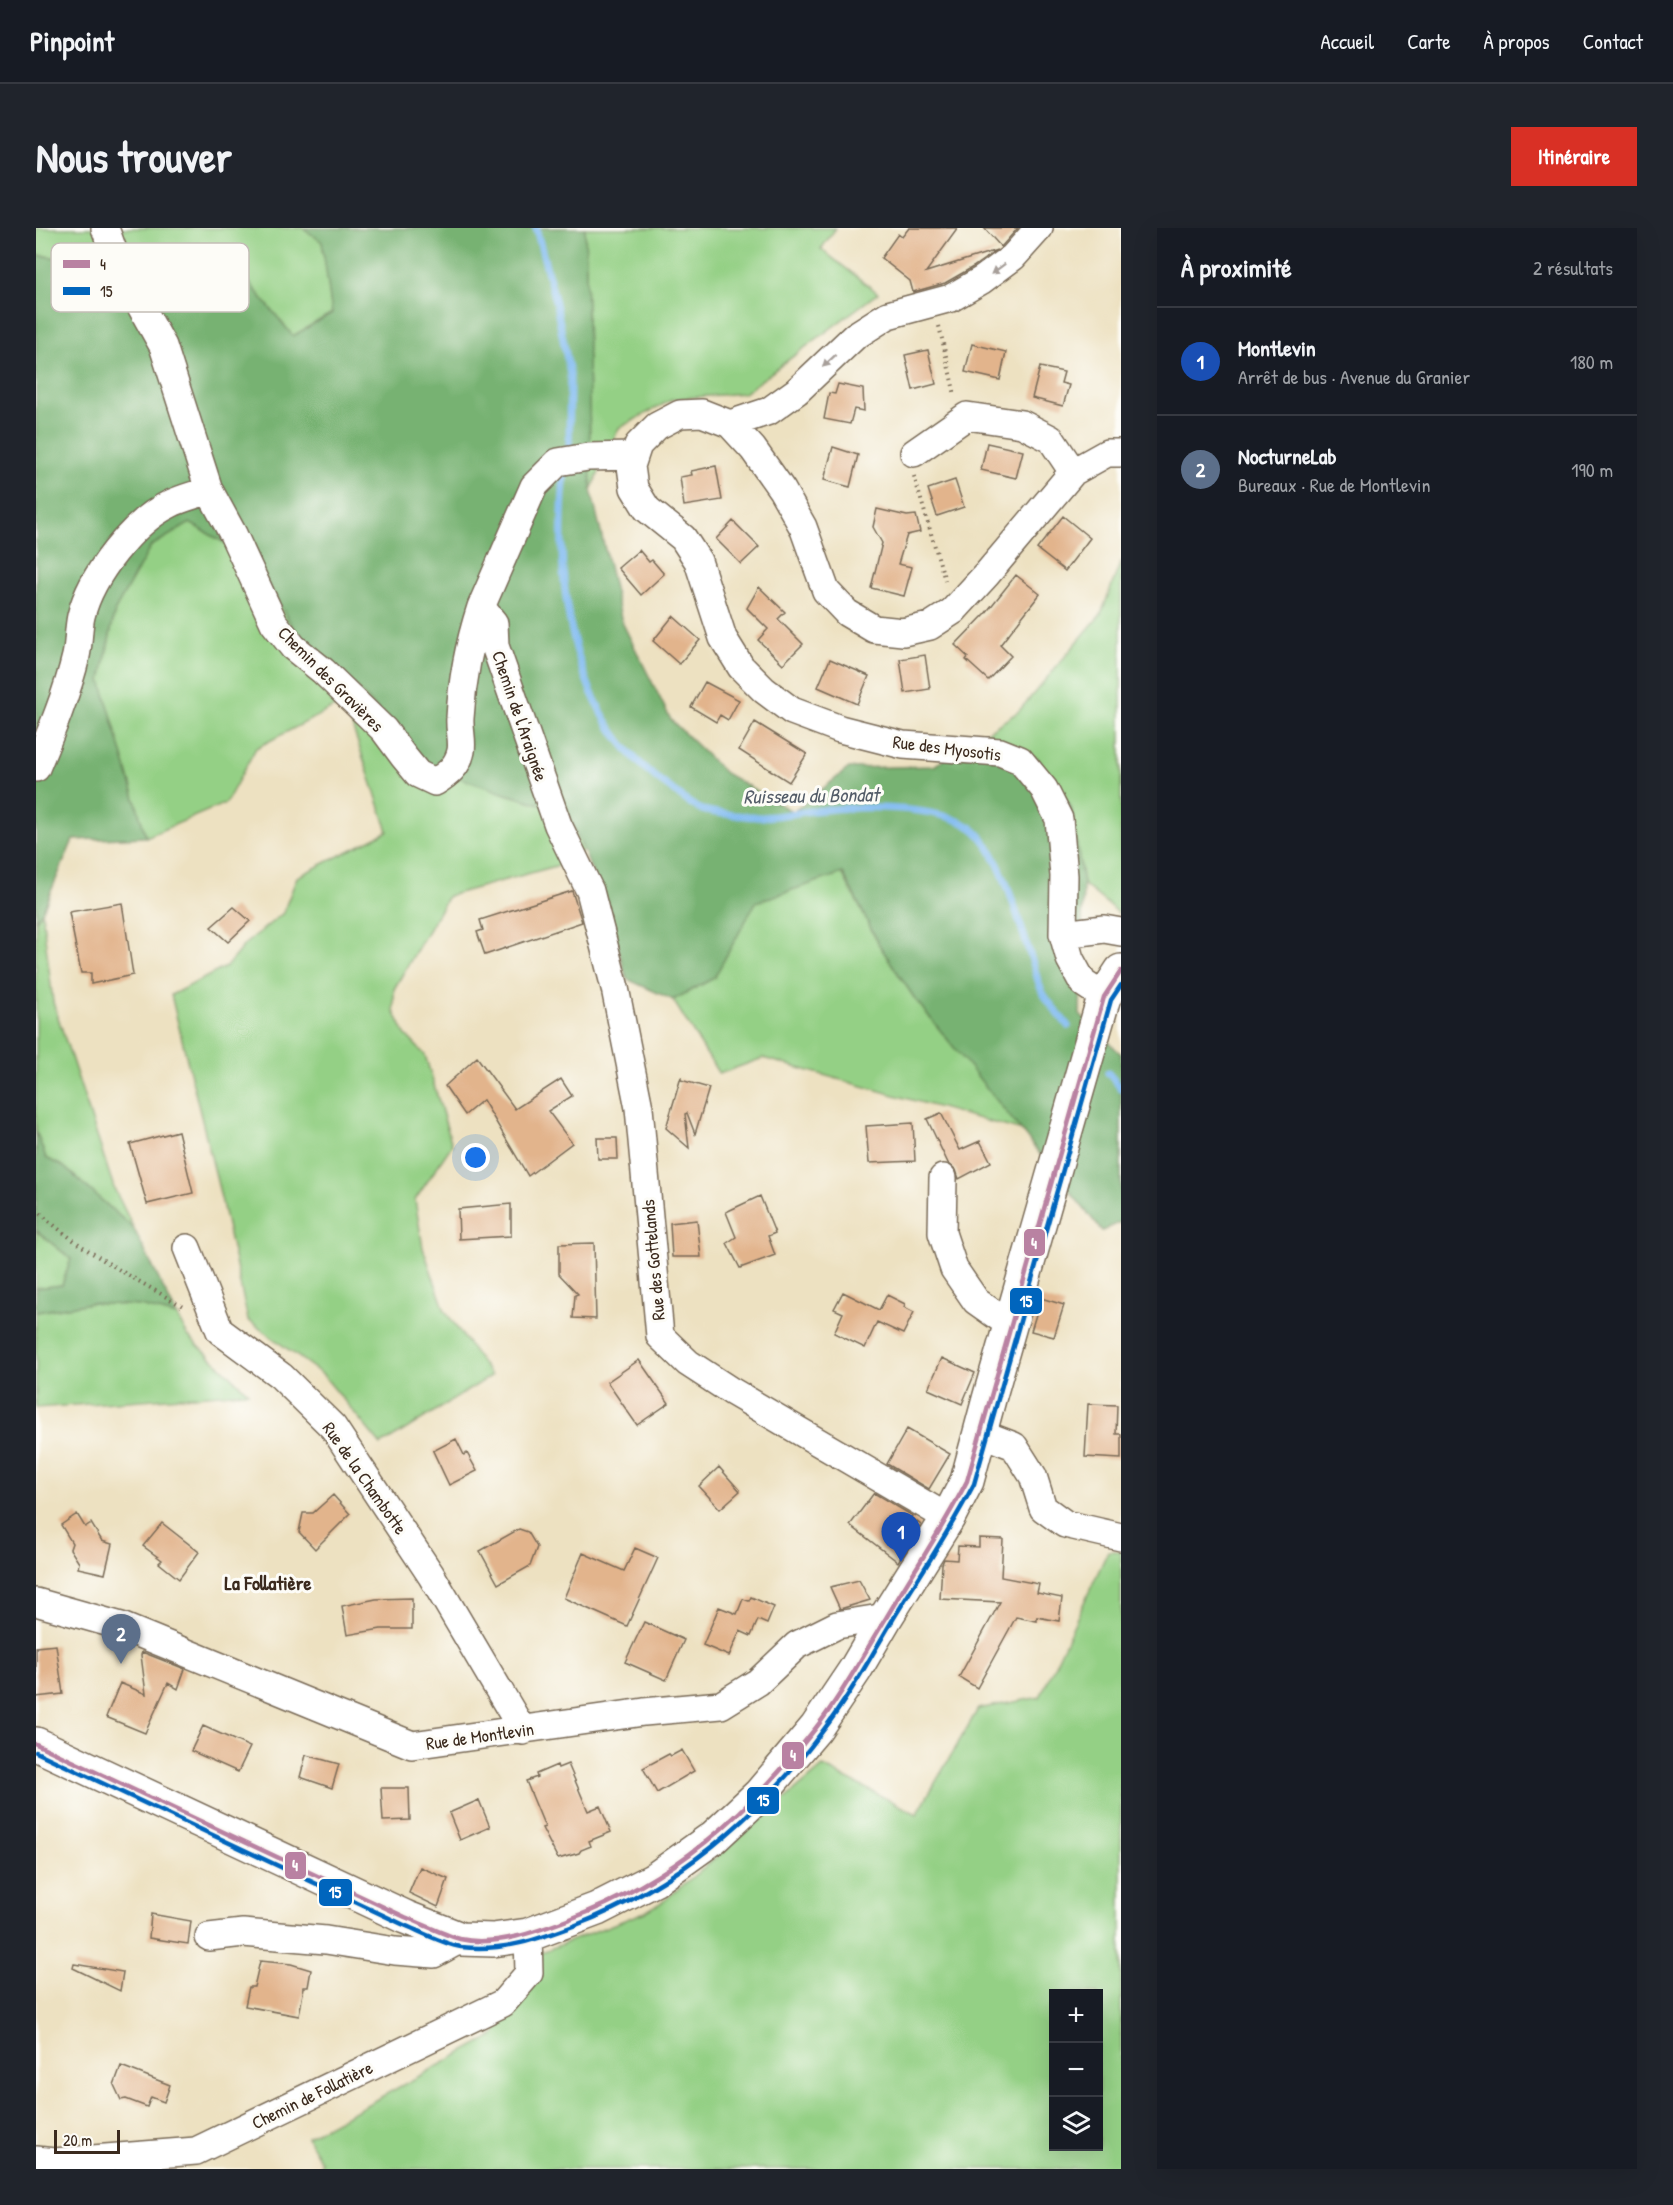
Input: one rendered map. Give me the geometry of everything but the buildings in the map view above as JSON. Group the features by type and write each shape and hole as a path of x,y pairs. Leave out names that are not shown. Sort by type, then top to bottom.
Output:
{"main road":[{"path":"36,1744 405,1917 461,1940 493,1940 528,1935 597,1909 654,1880 714,1837 760,1794 816,1728 855,1670 948,1518 968,1481 1033,1243 1112,984"}],"street":[{"path":"105,228 110,243"},
{"path":"730,424 769,411 797,391 855,336 888,315 951,298 982,280 1013,257 1039,228"},
{"path":"36,768 76,656 81,615 96,580 119,545 156,512 209,490 163,346 144,312"},
{"path":"481,607 534,486 558,462 588,457 634,456 638,445 657,426 680,414 702,413 730,424 753,449 782,490 803,526 826,591 847,613 874,629 903,632 930,626 953,611 1073,472 1107,453 1121,453"},
{"path":"914,453 967,416 1023,424 1052,439 1073,472"},
{"name":"Rue des Myosotis","path":"634,456 631,466 634,488 647,509 683,538 698,561 723,638 741,667 764,690 792,711 840,729 903,745 1000,752 1020,760 1044,789 1059,819 1064,876 1064,934 1070,959 1083,982 1112,984"},
{"name":"Chemin des Gravières","path":"209,490 233,534 274,623 293,647 323,670 384,730 418,774 435,782 448,774 456,765 461,750 460,721 465,666 481,607"},
{"name":"Chemin de l'Araignée","path":"481,607 494,623 495,646 558,825 590,891 615,988"},
{"path":"1064,934 1104,928 1121,932"},
{"name":"Rue des Gottelands","path":"615,988 639,1108 660,1336 688,1363 731,1391 948,1518"},
{"path":"944,1178 942,1233 954,1269 976,1301 1010,1325"},
{"path":"187,1248 220,1331"},
{"name":"Rue de la Chambotte","path":"220,1331 281,1376 333,1427 431,1575 523,1731"},
{"path":"980,1433 1014,1446 1033,1476 1043,1508 1065,1524 1121,1537"},
{"name":"Rue de Montlevin","path":"36,1602 121,1626 412,1745 644,1712 721,1705 758,1682 796,1646 837,1625 886,1617"},
{"path":"209,1937 243,1933 326,1940 395,1951 434,1954 461,1940"},
{"name":"Chemin de Follatière","path":"36,2160 54,2163 196,2151 502,2003 529,1973 528,1935"}],"path":[{"path":"933,302 961,419"},
{"path":"914,453 913,473 953,611"},
{"path":"36,1209 50,1222 106,1260 220,1331"}],"green space":[{"path":"36,228 303,228 322,241 332,313 293,336 249,282 249,243 51,243 51,257 36,255"},
{"path":"303,228 585,228 591,490 622,622 671,720 725,773 793,812 849,768 934,766 978,737 1037,758 1071,807 1083,884 1080,1014 1121,1054 1121,1222 1102,1231 915,999 880,946 843,873 756,902 714,978 673,1000 627,979 607,909 568,812 506,794 434,769 363,694 295,631 253,559 190,523 151,546 115,610 101,680 146,837 73,840 42,912 36,920 36,255 51,257 51,312 249,312 249,282 293,336 332,313 322,242"},
{"path":"585,228 836,228 821,249 878,293 744,393 673,399 619,428 591,490"},
{"path":"190,523 253,559 506,794 568,812 583,849 574,861 448,896 394,989 394,1011 405,1034 425,1055 452,1145 415,1200 423,1248 445,1311 491,1376 381,1445 323,1375 248,1320 219,1189 171,995 226,967 245,944 283,913 297,877 388,831 344,702 256,748 226,803 146,837 101,681 115,610 151,546"},
{"path":"1121,561 1121,915 1083,884 1071,807 979,737 1018,712 1101,614"},
{"path":"842,873 880,946 915,999 1022,1131 763,1058 719,1074 673,1000 714,978 756,902"},
{"path":"42,912 53,1002 114,1188 134,1229 64,1167 46,1158 36,1131 36,920"},
{"path":"36,1131 46,1158 64,1167 134,1229 177,1316 141,1306 91,1303 36,1312 36,1288 62,1285 71,1259 36,1230"},
{"path":"36,1231 71,1259 62,1285 36,1288"},
{"path":"91,1303 141,1306 177,1316 188,1336 248,1392 36,1408 36,1312"},
{"path":"1108,1551 1121,1551 1121,2169 319,2169 322,2163 307,2137 495,2035 531,1956 645,1912 664,1901 823,1767 917,1814 978,1709 1040,1697"}],"waterway":[{"name":"Ruisseau du Bondat","path":"536,228 556,304 570,374 569,449"},
{"name":"Ruisseau du Bondat","path":"564,478 563,563 567,606 576,649 590,689 610,727 636,760 688,802 700,809 712,812 762,817 829,809 894,809 938,815 957,820 972,828 983,839 1001,871 1041,990 1068,1026"},
{"name":"Ruisseau du Bondat","path":"1108,1073 1121,1088"}],"transit line":[{"name":"4","path":"36,1744 405,1917 439,1932 473,1941 516,1936 570,1919 608,1903 643,1885 706,1842 763,1789 815,1729 834,1703 938,1533 967,1481 1104,997 1121,971"},
{"name":"15","path":"36,1752 402,1924 461,1947 506,1946 562,1930 612,1909 681,1870 743,1820 771,1793 822,1732 859,1677 974,1484 1111,1000 1121,985"}],"place":[{"name":"Montlevin","path":"901,1562"},
{"name":"NocturneLab","path":"121,1664"}],"district":[{"name":"La Follatière","path":"268,1582"}]}
